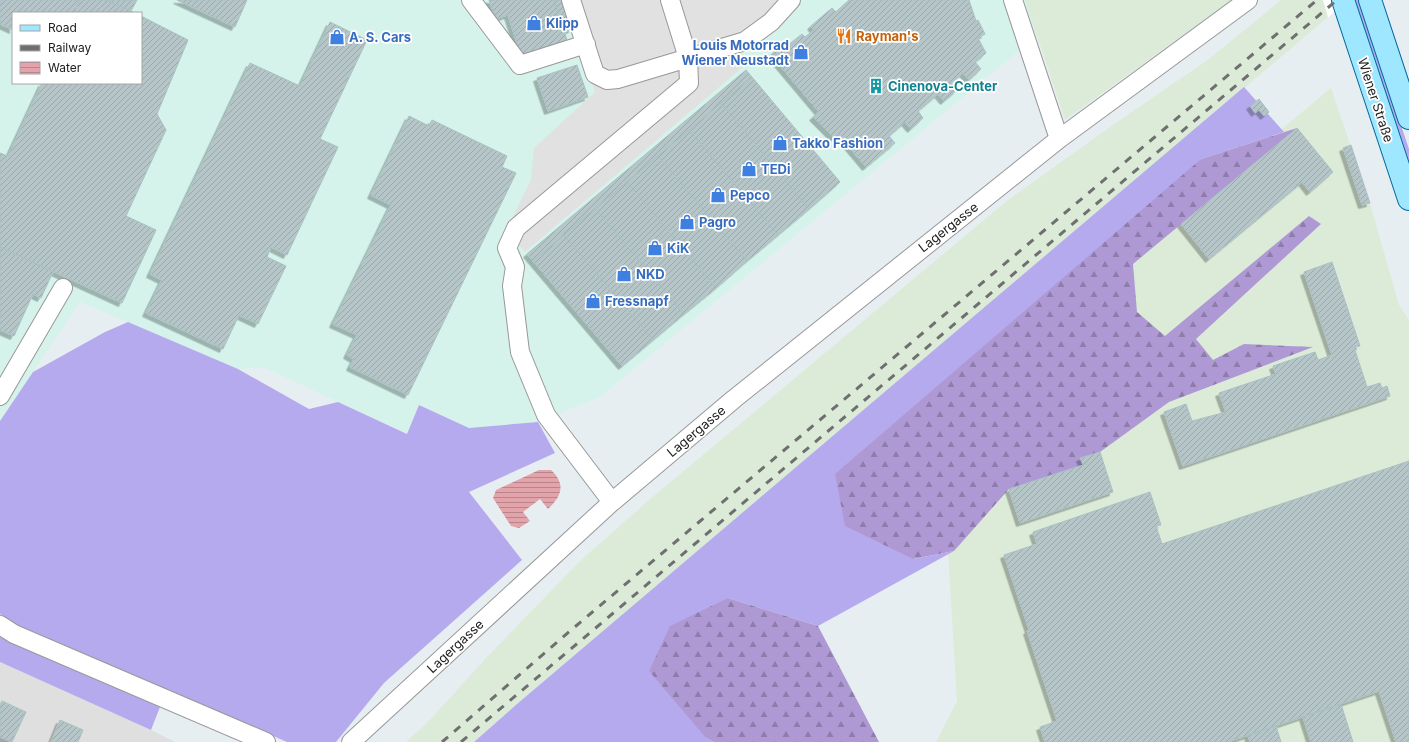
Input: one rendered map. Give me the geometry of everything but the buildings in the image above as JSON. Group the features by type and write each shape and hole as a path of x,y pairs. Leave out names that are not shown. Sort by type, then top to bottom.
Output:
{"main road":[{"name":"Wiener Straße","path":"1343,0 1409,199"},
{"name":"Wiener Straße","path":"1370,0 1409,118"}],"street":[{"path":"471,0 520,65 586,44"},
{"path":"571,0 595,74 607,80 618,79 745,41 771,22 791,0"},
{"path":"612,502 546,415 520,352 512,286 515,267 507,248 516,228 689,83 688,58 670,0"},
{"path":"1013,0 1059,139"},
{"name":"Lagergasse","path":"351,742 612,502 740,394 1059,139 1248,0"},
{"path":"0,396 63,288"},
{"path":"0,626 14,634 266,742"}],"shaded area":[{"path":"0,0 1025,0 1037,36 600,397 538,422 469,428 419,405 408,434 265,368 238,369 80,302 0,421"},
{"path":"564,0 801,0 795,10 738,57 744,66 525,252 506,230 531,180 534,148 595,92"},
{"path":"1025,0 1243,0 1219,9 1065,120"},
{"path":"1281,0 1323,0 1328,17 474,742 406,742 427,723 488,656 580,561 649,500 1008,200 1107,129 1209,59"},
{"path":"1354,0 1359,0 1409,149 1409,169"},
{"path":"1244,87 1284,132 1201,159 913,559 954,551 818,626 728,598 706,738 714,742 474,742 517,704"},
{"path":"1331,88 1370,203 1399,305 1409,320 1409,742 936,742 957,701 946,520 1100,280"},
{"path":"128,322 238,369 309,409 338,402 407,434 419,405 469,428 538,422 555,453 469,492 522,560 384,683 336,742 287,742 167,689 151,730 0,662 0,635 8,620 0,614 0,421 33,372 105,332"},
{"path":"0,662 151,730 175,742 0,742"}],"green space":[{"path":"1297,128 1133,264 1137,312 1165,336 1309,216 1321,224 1196,339 1213,360 1244,344 1313,347 1169,402 1100,452 1080,458 1083,465 1009,489 954,551 913,559 845,526 835,474 1201,159"},
{"path":"728,598 818,626 879,742 714,742 706,738 649,671 670,626"}],"water":[{"path":"539,470 551,470 556,475 560,485 559,495 548,509 540,499 523,512 530,521 519,528 511,526 493,498 496,490"}],"pier":[{"path":"1323,0 1349,0 1328,17"}],"railway":[{"path":"442,742 570,631 1317,0"},
{"path":"461,742 1337,0"}],"place":[{"name":"Klipp","path":"534,23"},
{"name":"Rayman's","path":"844,36"},
{"name":"A. S. Cars","path":"337,37"},
{"name":"Louis Motorrad Wiener Neustadt","path":"801,52"},
{"name":"Cinenova-Center","path":"876,86"},
{"name":"Takko Fashion","path":"780,143"},
{"name":"TEDi","path":"749,169"},
{"name":"Pepco","path":"718,195"},
{"name":"Pagro","path":"687,222"},
{"name":"KiK","path":"655,248"},
{"name":"NKD","path":"624,274"},
{"name":"Fressnapf","path":"593,301"}]}
